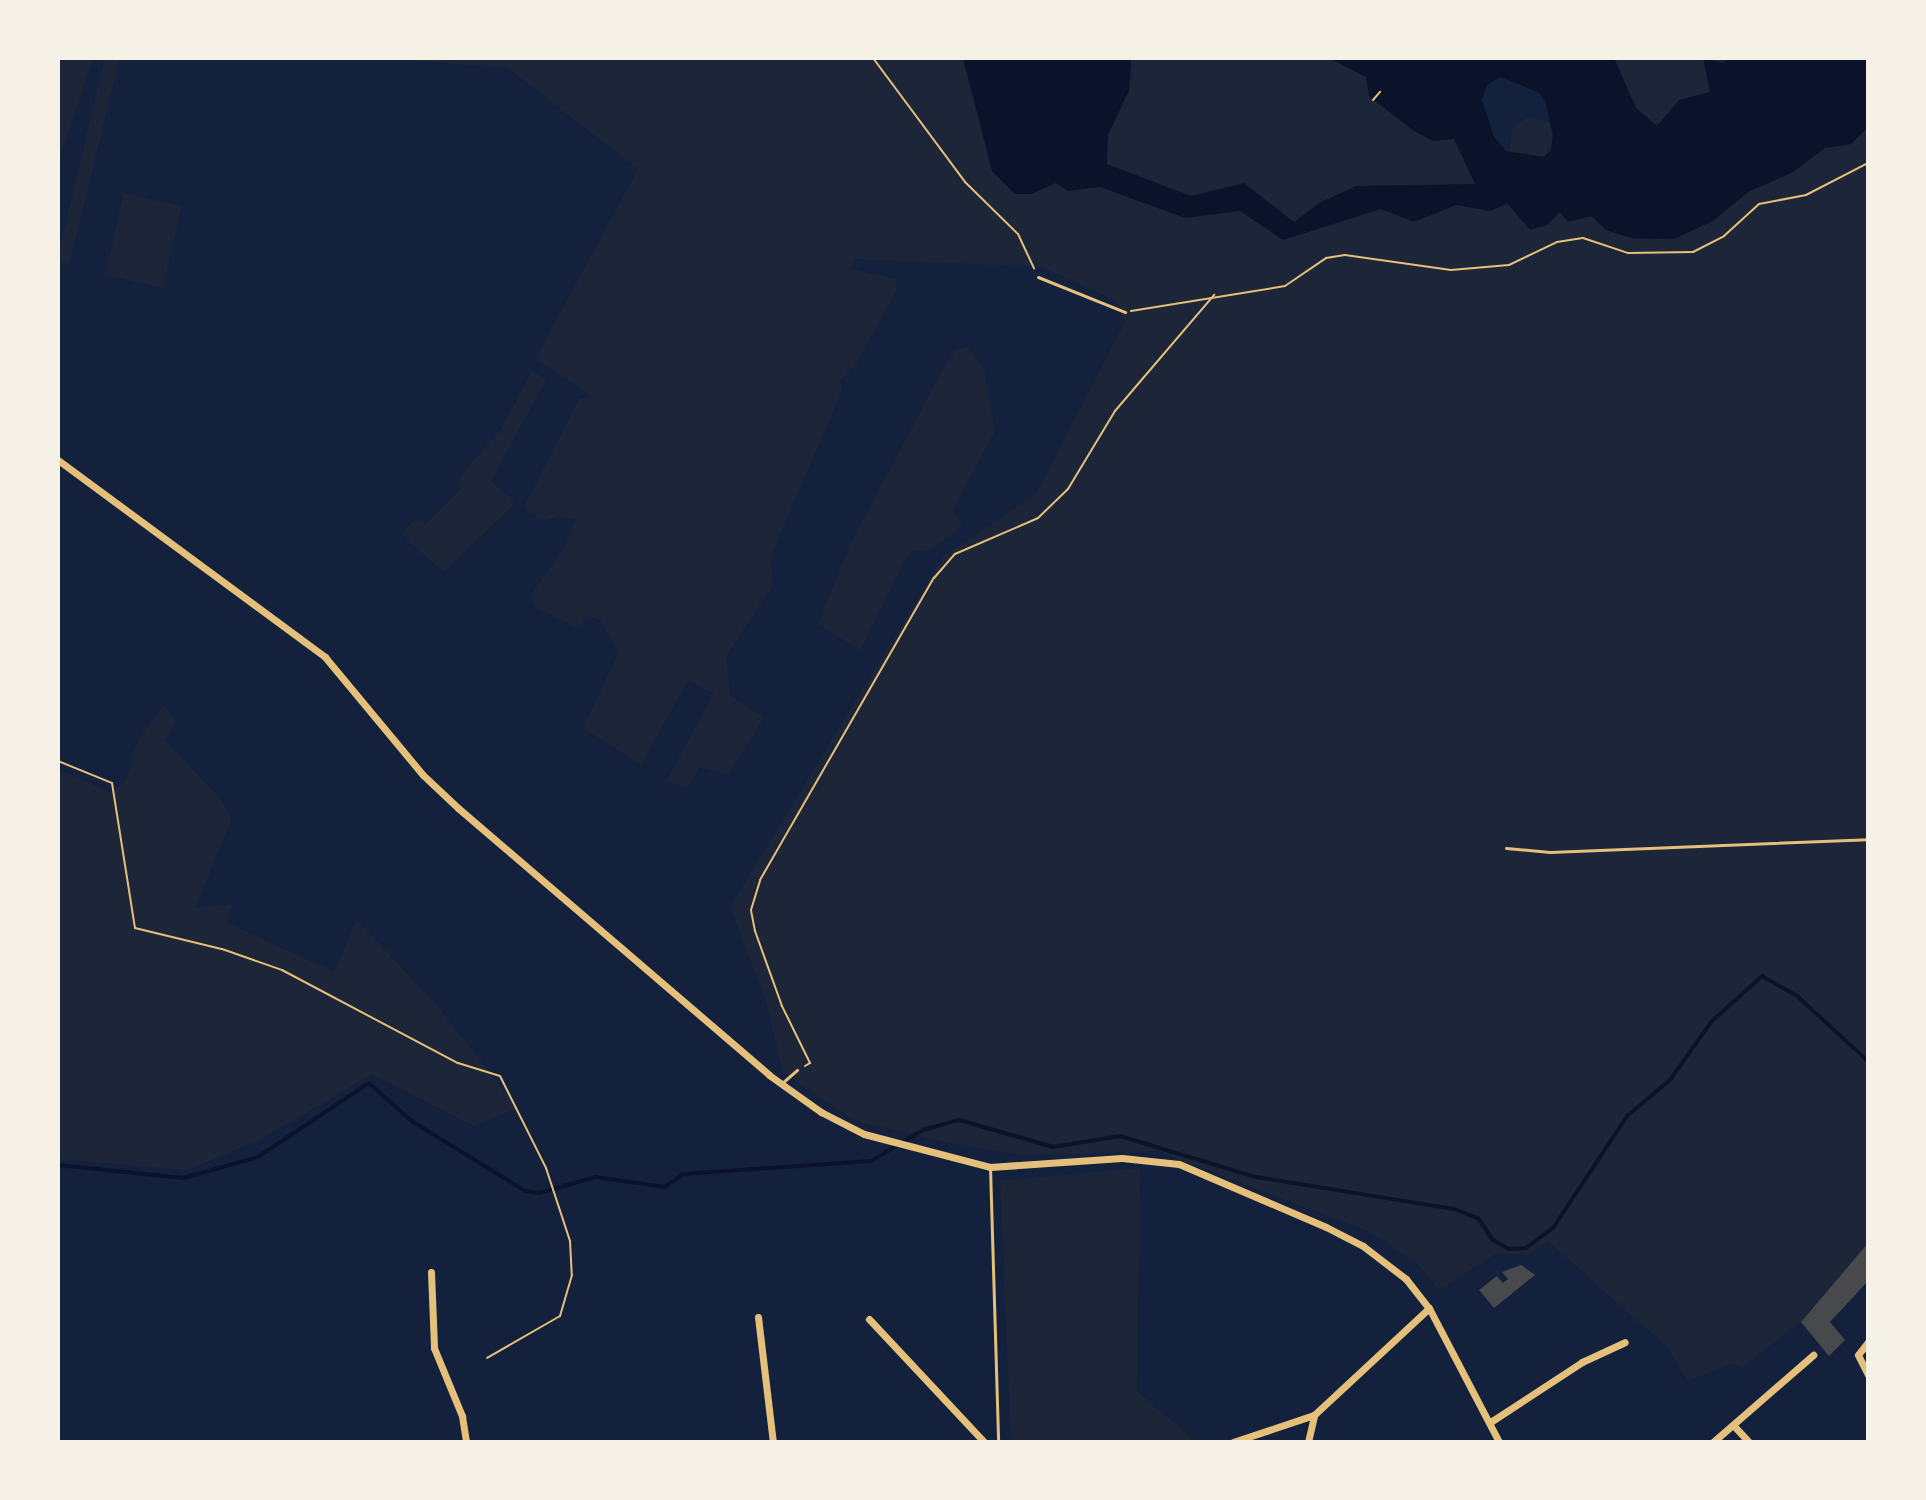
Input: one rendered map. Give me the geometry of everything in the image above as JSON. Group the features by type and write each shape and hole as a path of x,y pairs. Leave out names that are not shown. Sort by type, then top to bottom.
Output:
{"street":[{"path":"58,460 325,657 458,808 781,1084 821,1112 887,1140 990,1167 1122,1158 1179,1164 1363,1246 1406,1279 1429,1308 1492,1421 1499,1442"},
{"path":"431,1272 434,1348 462,1416 466,1442"},
{"path":"1233,1442 1314,1415 1429,1308"},
{"path":"758,1317 773,1442"},
{"path":"869,1319 984,1442"},
{"path":"1492,1421 1582,1362 1625,1342"},
{"path":"1868,1342 1858,1355 1868,1375"},
{"path":"1713,1442 1813,1355"},
{"path":"1308,1442 1314,1415"},
{"path":"1734,1426 1749,1442"}],"lane":[{"path":"1038,277 1125,312"},
{"path":"1506,848 1582,852 1868,839"},
{"path":"781,1084 797,1070"},
{"path":"990,1167 998,1442"}],"path":[{"path":"873,58 965,182 1018,234 1038,277"},
{"path":"1373,100 1380,92"},
{"path":"1125,312 1214,295 1285,286 1326,258 1345,255 1451,270 1509,265 1557,242 1583,238 1628,253 1693,252 1724,236 1759,204 1806,195 1868,163"},
{"path":"797,1070 810,1063 782,1006 755,931 751,910 760,880 934,578 955,554 1038,518 1068,489 1115,411 1214,295"},
{"path":"58,761 89,778 112,783 135,928 282,970 458,1063 500,1076 546,1168 570,1241 572,1275 560,1316 487,1358"},
{"path":"1868,1168 1868,1201"}],"shaded area":[{"path":"58,58 93,58 58,164"},
{"path":"105,58 120,58 69,265 58,262 58,255"},
{"path":"380,58 963,58 1031,194 1054,183 1100,187 1112,118 1132,79 1131,58 1329,58 1366,77 1369,97 1414,131 1433,141 1455,139 1490,210 1513,205 1520,221 1552,219 1557,212 1571,220 1591,216 1609,231 1638,239 1678,238 1748,192 1794,172 1825,148 1842,146 1868,127 1868,1242 1801,1321 1742,1368 1733,1363 1688,1381 1667,1347 1548,1241 1529,1255 1497,1253 1439,1290 1417,1263 1371,1232 1157,1151 1022,1155 954,1144 856,1121 783,1072 765,998 730,907 944,556 1036,494 1125,322 1115,300 1042,267 855,259 851,269 896,279 897,289 857,363 840,380 842,391 770,557 773,585 726,656 730,695 764,718 728,774 700,767 687,788 666,781 714,694 688,680 641,765 583,728 619,652 600,620 587,615 578,628 534,606 532,593 565,547 575,519 559,516 542,521 524,507 579,399 593,397 536,358 638,169 508,68"},
{"path":"963,58 1131,58 1129,91 1108,135 1107,164 1191,196 1244,183 1294,222 1319,203 1356,186 1475,184 1454,139 1433,141 1414,131 1369,96 1366,77 1329,58 1614,58 1636,108 1657,126 1679,100 1710,92 1703,58 1722,63 1732,58 1868,58 1868,127 1851,144 1825,148 1793,172 1748,192 1713,221 1674,239 1631,238 1606,230 1591,216 1568,222 1560,212 1547,225 1530,230 1507,203 1490,211 1456,205 1414,222 1381,209 1283,240 1240,211 1185,218 1100,187 1068,191 1056,183 1031,194 1015,194 992,171","holes":["1500,77 1538,92 1545,101 1553,135 1551,150 1544,157 1506,151 1494,137 1482,100 1487,85"]},
{"path":"1614,58 1703,58 1710,92 1679,100 1662,123 1652,125 1636,108"},
{"path":"1529,117 1550,122 1553,143 1544,157 1509,151 1513,126"},
{"path":"124,193 181,206 163,288 105,275"},
{"path":"968,347 984,369 995,431 952,511 963,526 930,550 915,550 906,558 860,650 818,624 850,545 946,363 956,350"},
{"path":"532,371 546,380 491,481 516,503 443,572 401,534 416,518 425,525 461,489 461,475 502,428"},
{"path":"164,706 176,720 165,741 220,798 232,819 195,908 233,904 227,923 334,972 357,920 440,1009 517,1108 474,1126 372,1074 259,1140 187,1170 58,1159 58,769 111,793 125,782 138,740"},
{"path":"1140,1168 1137,1391 1196,1442 1011,1442 1000,1181"}],"building":[{"path":"1868,1243 1868,1281 1830,1322 1845,1340 1829,1356 1801,1322"},
{"path":"1521,1265 1535,1275 1494,1308 1479,1290 1497,1276 1503,1283 1508,1279 1502,1272"}],"waterway":[{"path":"58,1165 183,1178 258,1157 369,1083 413,1122 525,1191 539,1193 596,1177 665,1187 683,1174 871,1161 923,1130 959,1120 1053,1147 1120,1136 1256,1177 1454,1209 1478,1218 1493,1240 1509,1249 1526,1248 1553,1228 1627,1116 1670,1080 1711,1022 1762,976 1797,996 1868,1061"}]}
